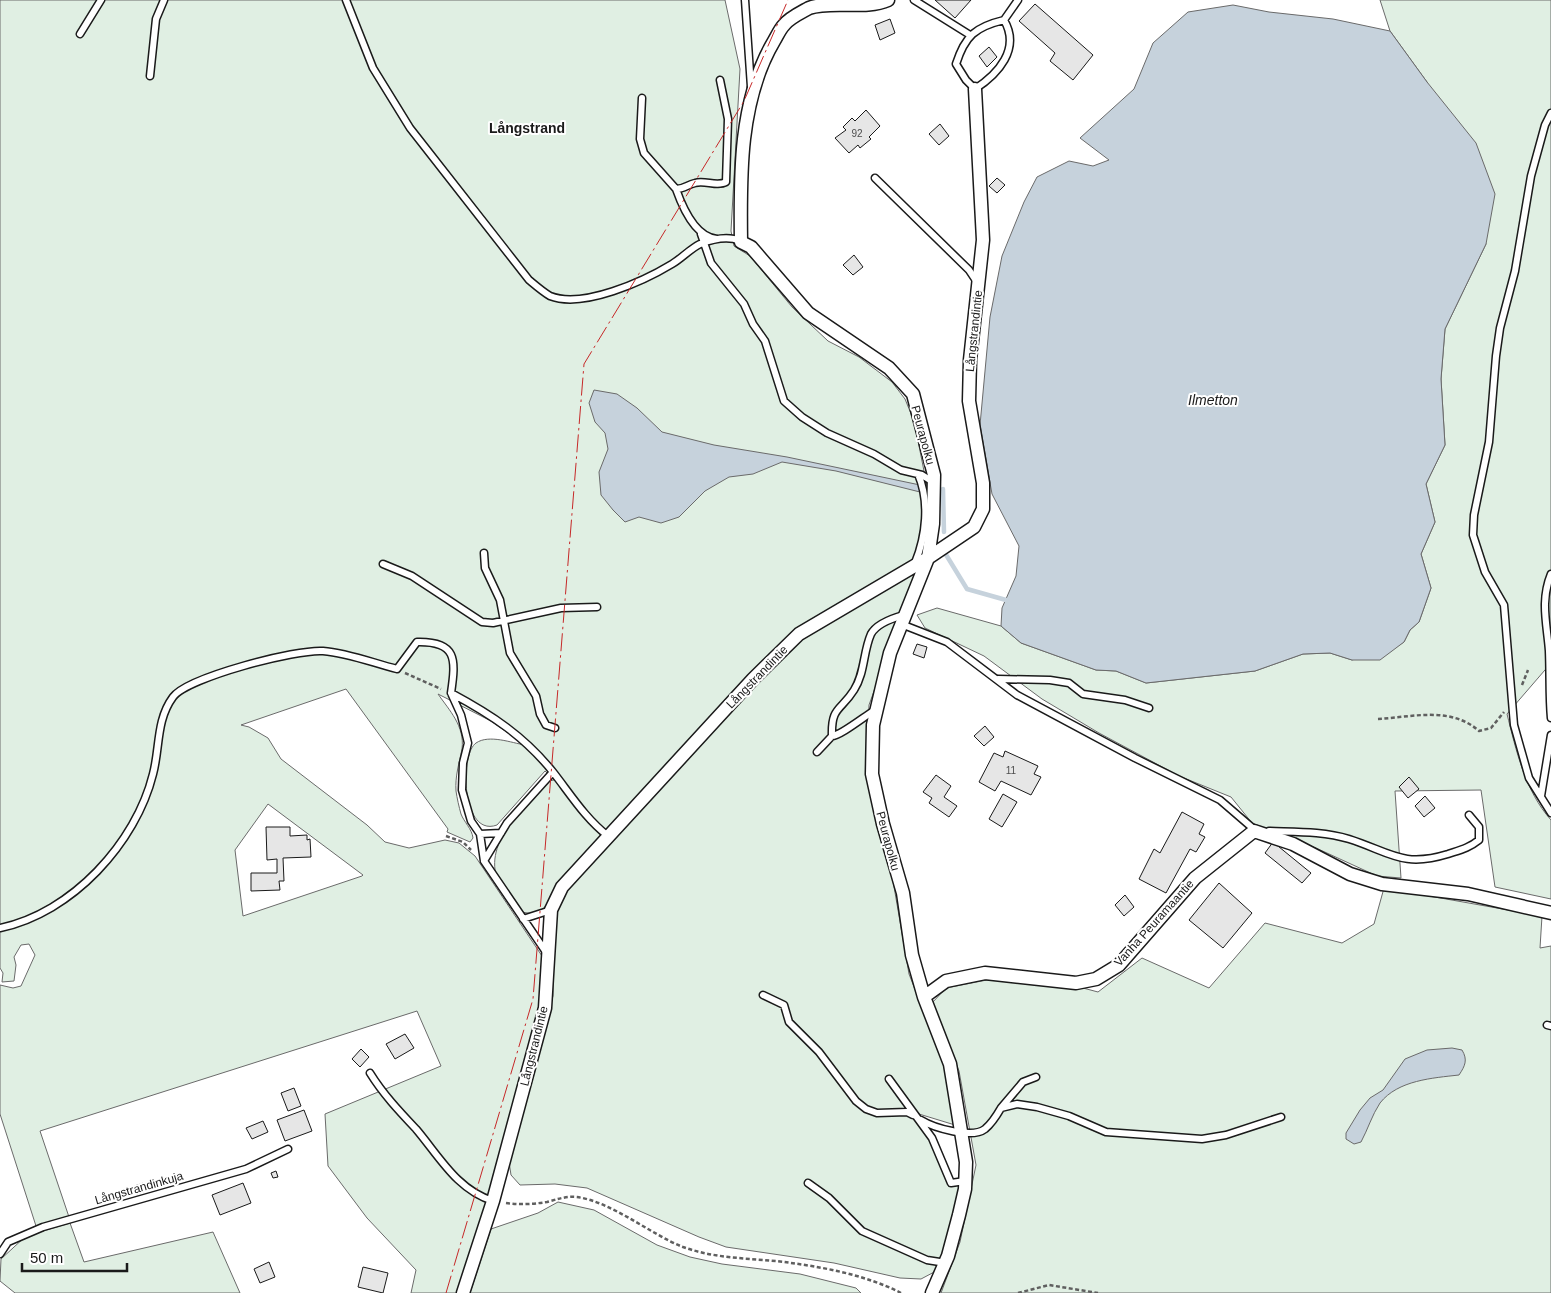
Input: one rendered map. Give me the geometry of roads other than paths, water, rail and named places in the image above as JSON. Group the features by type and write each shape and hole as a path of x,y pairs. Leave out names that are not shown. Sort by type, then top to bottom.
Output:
{"street":[{"path":"742,242 740,196 751,93 762,61 784,24 811,7 850,3 878,4 888,0"},
{"name":"Långstrandintie","path":"463,1293 493,1201 545,1008 551,910 562,888 753,679 799,634 928,558 974,527 983,509 983,484 969,401 970,360 979,285 983,219 975,89"},
{"name":"Peurapolku","path":"742,242 751,247 808,314 889,368 913,394 934,475 933,524 928,558 890,653 873,725 872,774 883,824 902,893 912,955 924,996"},
{"path":"1254,830 1293,844 1350,874 1382,884 1468,894 1551,913"},
{"name":"Vanha Peuramaantie","path":"924,996 946,981 985,973 1076,983 1096,979 1118,965 1195,878 1254,830"},
{"path":"924,996 950,1064 966,1162 959,1215 945,1262 932,1293"}],"lane":[{"path":"80,34 88,18 101,0"},
{"path":"150,76 156,19 164,0"},
{"path":"346,0 373,68 410,128 529,280 549,295 567,300 595,296 630,285 672,264 704,243 731,237 742,242"},
{"path":"745,0 751,93"},
{"path":"914,0 970,35"},
{"path":"1004,20 1008,26 1009,45 1004,62 991,78 975,89 966,80 956,64 961,48 970,35 985,25 1004,20 1018,0"},
{"path":"676,188 683,189 696,183 722,184 726,182 728,119 720,80"},
{"path":"642,98 640,140 644,153 676,188 680,200 701,234 711,263 744,304 753,324 765,341 784,401 802,417 827,433 874,454 901,470 918,474 934,483"},
{"path":"1551,113 1545,125 1531,176 1515,271 1500,328 1489,442 1474,515 1473,535 1485,572 1504,605 1514,725 1529,778 1551,813"},
{"path":"875,178 969,270 979,285"},
{"path":"701,234 721,239"},
{"path":"914,566 925,522 925,498 918,474"},
{"path":"484,554 485,568 500,600 510,653 536,696 540,714 546,725 555,728"},
{"path":"383,564 421,582 482,622 493,623 561,608 597,606"},
{"path":"1551,574 1544,596 1544,610 1548,643 1551,718"},
{"path":"817,752 832,736 833,714 855,690 872,634 890,619 903,620 947,642 1017,695 1134,758 1220,800 1254,830 1323,834 1349,839 1383,853 1415,861 1435,858 1470,847 1479,840 1479,827 1469,815"},
{"path":"0,928 32,917 84,883 106,860 131,828 144,804 154,772 159,730 166,710 174,696 189,685 249,665 300,652 323,651 346,655 397,670 417,642 436,642 448,651 455,663 451,693 461,715 468,743 463,763 462,790 471,821 480,834 484,861 547,953"},
{"path":"998,679 1069,683 1083,694 1126,700 1150,708"},
{"path":"451,693 494,716 523,739 553,772 591,823 608,836"},
{"path":"832,736 838,736 855,722 876,710"},
{"path":"1541,796 1551,735"},
{"path":"484,861 507,823 553,772"},
{"path":"480,834 501,833"},
{"path":"523,919 551,910"},
{"path":"763,995 784,1005 790,1022 819,1052 847,1092 866,1109 876,1113 908,1112 928,1124 961,1132 975,1133 984,1130 1023,1082 1036,1076"},
{"path":"370,1073 386,1098 416,1129 453,1175 477,1196 493,1201"},
{"path":"889,1079 932,1138 952,1183 965,1181"},
{"path":"1002,1108 1017,1104 1038,1107 1069,1116 1106,1132 1192,1139 1226,1135 1281,1117"},
{"name":"Långstrandinkuja","path":"0,1254 8,1242 43,1227 246,1169 288,1149"},
{"path":"808,1183 829,1198 862,1231 927,1260 945,1262"}],"water":[{"name":"Ilmetton","path":"1233,5 1269,12 1333,19 1390,31 1427,82 1476,143 1495,194 1486,244 1445,329 1441,379 1445,445 1426,484 1435,522 1421,554 1431,588 1419,622 1410,630 1404,642 1380,660 1352,660 1330,653 1303,654 1255,671 1146,683 1116,671 1096,670 1021,643 1001,626 1002,608 1016,576 1019,546 992,494 980,425 990,317 1002,256 1024,202 1037,177 1069,161 1093,166 1109,160 1080,138 1134,89 1153,43 1188,12"},
{"path":"594,390 617,394 637,408 662,432 714,445 787,457 920,485 920,492 836,471 782,462 753,474 729,477 705,491 679,517 661,523 639,517 625,522 601,495 599,472 608,449 605,433 595,422 589,403"},
{"path":"1452,1048 1462,1050 1465,1057 1464,1066 1459,1075 1438,1077 1396,1089 1380,1103 1361,1142 1354,1144 1346,1139 1346,1133 1360,1110 1370,1098 1383,1090 1405,1059 1427,1050"}],"waterway":[{"path":"943,489 944,532"},
{"path":"945,553 967,589 1006,600"}],"district":[{"name":"Långstrand","path":"527,128"}]}
